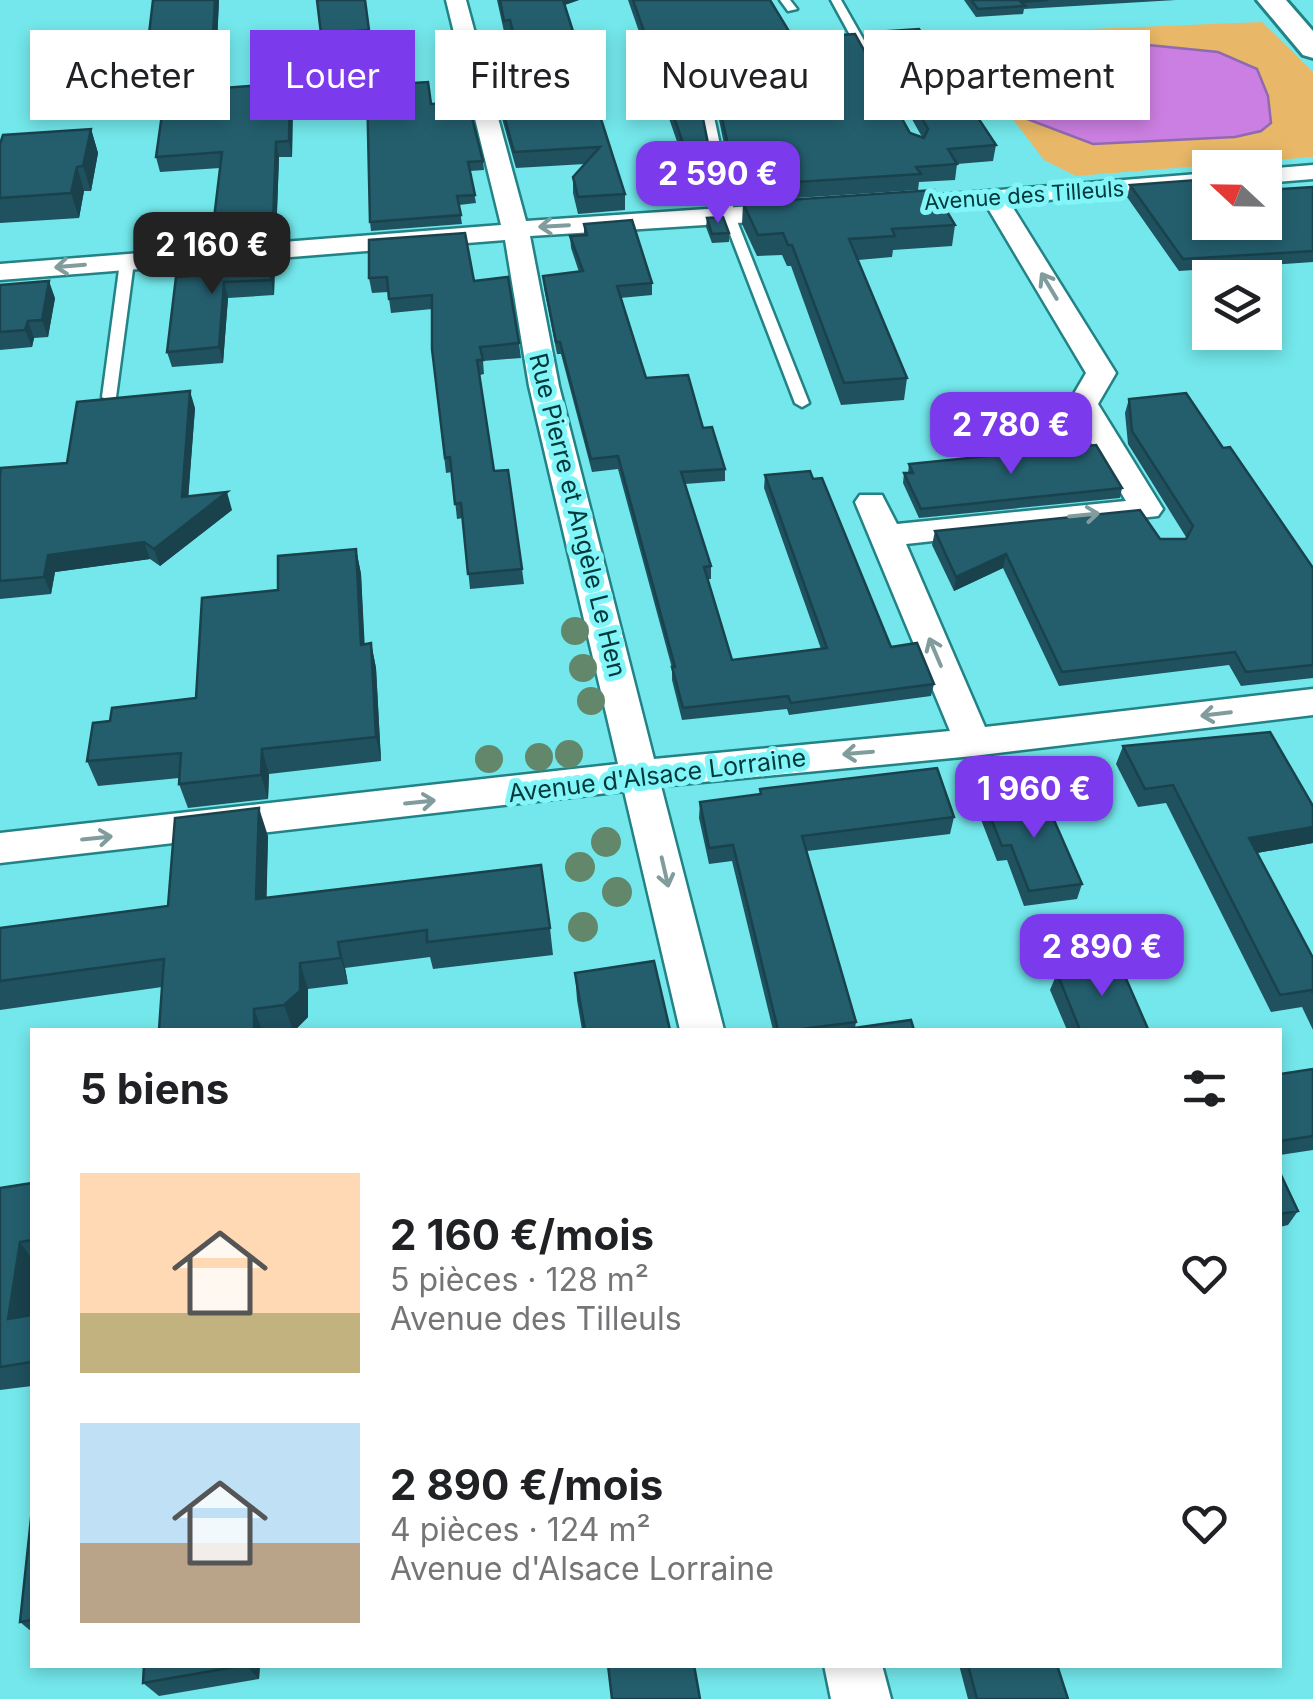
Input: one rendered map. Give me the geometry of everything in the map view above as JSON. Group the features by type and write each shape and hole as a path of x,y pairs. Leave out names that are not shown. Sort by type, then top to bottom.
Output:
{"street":[{"name":"Rue Pierre et Angèle Le Hen","path":"456,0 516,231 544,386 702,1028"},
{"path":"1270,0 1313,48"},
{"path":"1282,175 1313,172"},
{"name":"Avenue des Tilleuls","path":"862,206 1192,181"},
{"path":"994,197 1101,373 1083,404 1168,542"},
{"path":"0,272 824,209"},
{"path":"872,502 973,742"},
{"path":"886,536 1148,509"},
{"name":"Avenue d'Alsace Lorraine","path":"0,848 642,778 682,769 973,742 1313,702"},
{"path":"854,1668 861,1699"}],"lane":[{"path":"836,0 864,51"},
{"path":"709,120 729,216 802,403"},
{"path":"110,397 127,262"}],"shaded area":[{"path":"1262,22 1313,72 1313,157 1282,159 1282,150 1192,150 1192,167 1076,176 1044,160 1013,120 1150,120 1150,30 1063,30"},
{"path":"1150,45 1218,52 1257,69 1268,96 1271,123 1261,131 1235,137 1093,144 1030,120 1150,120"}],"building":[{"path":"153,0 215,0 213,30 150,30"},
{"path":"317,0 365,0 369,30 321,30"},
{"path":"500,0 563,0 573,30 512,30 510,20 504,21"},
{"path":"633,0 770,0 788,30 643,30"},
{"path":"971,0 1048,0 1021,2 1025,6 978,9"},
{"path":"855,34 864,50 864,120 903,120 910,133 924,138 928,129 923,120 979,120 996,145 948,149 957,164 916,167 921,174 737,186 722,120 844,120 844,35"},
{"path":"428,82 435,120 473,120 483,161 468,162 475,195 457,196 461,215 370,222 368,120 415,120 415,83"},
{"path":"250,86 250,120 289,120 289,141 276,142 273,223 213,227 222,152 156,157 161,120 230,120 230,88"},
{"path":"505,120 601,120 625,194 578,197 573,177 600,147 514,152"},
{"path":"675,120 703,120 717,188 699,189"},
{"path":"91,129 83,166 77,167 71,193 0,198 3,135"},
{"path":"1192,180 1192,240 1282,240 1282,189 1313,187 1313,251 1183,259 1130,185"},
{"path":"934,190 955,225 892,229 895,236 849,239 907,378 844,383 792,245 788,245 783,233 758,235 743,203"},
{"path":"723,217 729,233 712,234 707,218"},
{"path":"632,220 652,283 617,286 646,378 688,375 703,428 712,427 725,469 681,472 711,566 704,567 732,660 827,648 765,475 810,471 813,479 822,478 891,647 917,643 934,684 791,703 788,696 683,708 618,456 591,459 560,342 556,342 543,276 583,271 570,236 587,235 584,224"},
{"path":"465,233 474,281 508,277 519,343 480,347 483,360 477,360 494,471 508,470 522,569 468,574 461,503 455,504 450,457 445,458 432,349 432,295 389,299 387,277 369,278 369,240"},
{"path":"272,247 271,280 224,282 219,347 167,352 176,277 209,274 211,252"},
{"path":"49,281 42,320 28,321 25,330 0,332 0,285"},
{"path":"190,391 182,497 227,492 154,549 144,542 48,555 44,577 0,581 1,468 67,463 77,402"},
{"path":"1186,393 1223,448 1230,447 1313,568 1313,665 1246,672 1235,652 1062,672 1006,554 956,577 935,531 1140,510 1160,539 1186,539 1193,526 1132,431 1129,399"},
{"path":"1096,445 1122,488 921,509 904,473 913,473 909,464"},
{"path":"356,549 361,645 371,643 376,737 262,749 261,775 179,784 181,753 87,761 93,723 110,721 112,708 196,698 202,598 278,590 278,556"},
{"path":"1270,732 1313,806 1313,827 1249,838 1313,958 1313,993 1312,990 1280,995 1173,785 1145,789 1123,746"},
{"path":"937,768 954,817 802,836 856,1022 778,1028 733,845 709,848 700,802 761,794 760,789"},
{"path":"1043,795 1082,884 1029,891 1011,845 1002,846 984,801"},
{"path":"259,808 256,899 541,865 550,928 427,942 427,930 338,942 341,958 300,963 300,991 284,1005 254,1009 254,1028 159,1028 164,959 0,981 0,928 168,906 175,818"},
{"path":"654,961 670,1028 585,1028 575,973"},
{"path":"1120,965 1148,1028 1079,1028 1057,973"},
{"path":"911,1020 913,1028 854,1028"},
{"path":"1313,1069 1313,1136 1282,1141 1282,1074"},
{"path":"1282,1177 1298,1211 1282,1214"},
{"path":"30,1183 30,1240 20,1242 8,1319 30,1315 30,1362 0,1367 0,1188"},
{"path":"30,1528 30,1620 20,1622"},
{"path":"144,1668 229,1668 143,1683"},
{"path":"608,1668 695,1668 700,1699 612,1699"},
{"path":"969,1668 1058,1668 1068,1699 977,1699"}]}
